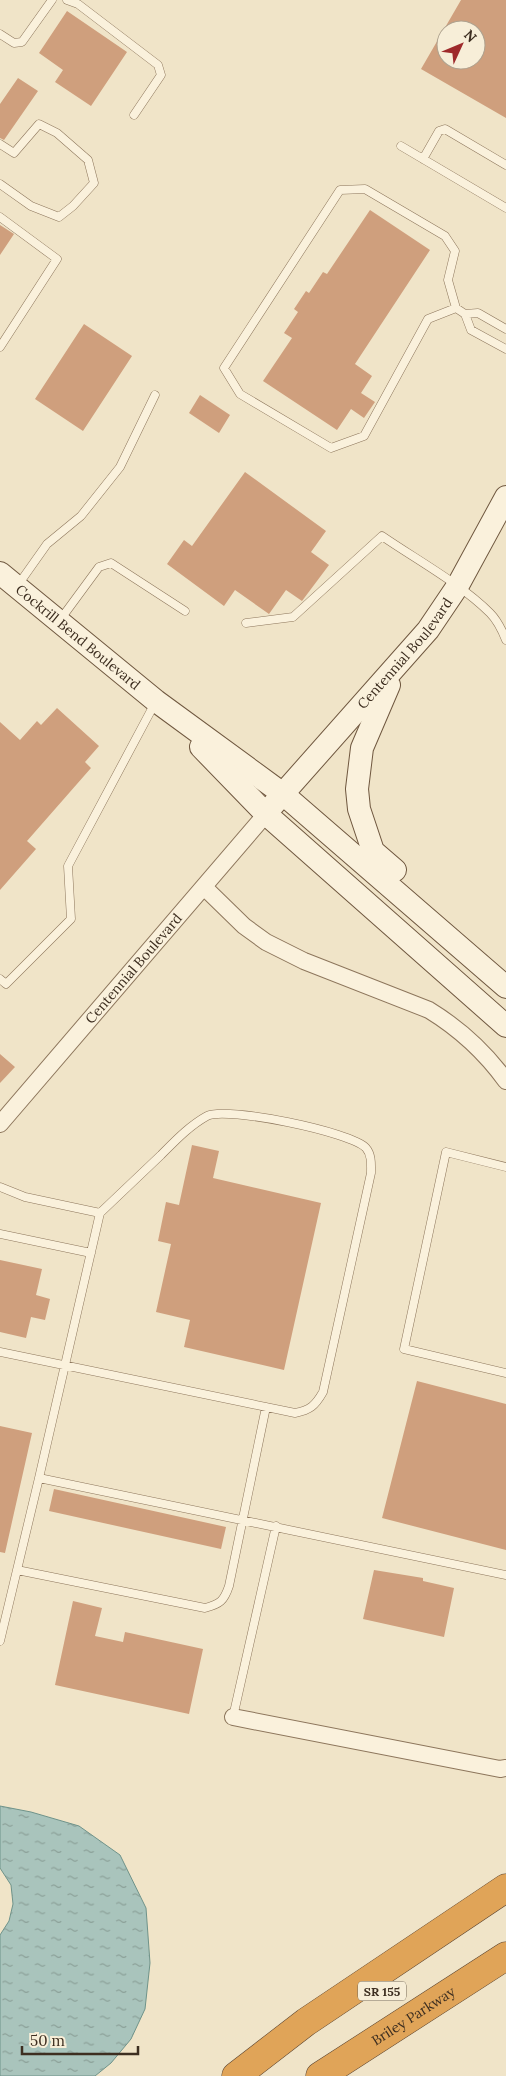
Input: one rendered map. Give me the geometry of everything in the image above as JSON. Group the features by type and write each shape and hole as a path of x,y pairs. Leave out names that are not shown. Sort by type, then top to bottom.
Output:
{"highway":[{"path":"236,2076 306,2022 506,1888"},
{"name":"SR 155","path":"260,2076 315,2035 506,1910"},
{"name":"Briley Parkway","path":"320,2076 506,1956"},
{"path":"386,2033 439,2014 506,1975"}],"main road":[{"name":"Centennial Boulevard","path":"266,814 428,630 457,587 506,497"},
{"name":"Cockrill Bend Boulevard","path":"8,580 156,701"},
{"path":"395,669 362,748 358,769 359,809 365,831 373,850 506,968"},
{"path":"156,701 283,794 506,987"},
{"path":"156,701 266,814 506,1026"}],"street":[{"name":"Centennial Boulevard","path":"0,1124 266,814"},
{"path":"204,887 244,926 266,942 304,961 429,1010 448,1022 483,1052 506,1081"},
{"path":"233,1717 500,1769 506,1768"}],"lane":[{"path":"0,34 14,43 22,42 52,0"},
{"path":"67,0 78,4 158,65 161,75 134,115"},
{"path":"0,144 14,153 39,124 57,133 88,160 94,183 73,206 59,217 31,206 0,184"},
{"path":"423,159 439,131 445,129 506,165"},
{"path":"401,146 506,208"},
{"path":"456,308 428,319 364,436 331,448 240,394 224,368 340,190 365,189 445,236 455,251 448,280 456,308 465,314 471,330 506,348"},
{"path":"0,217 58,259 0,347"},
{"path":"465,314 478,313 506,329"},
{"path":"8,580 81,516 120,467 155,395"},
{"path":"246,623 293,618 382,536 457,587 490,613 500,625 506,640"},
{"path":"59,621 99,567 111,563 185,611"},
{"path":"0,979 6,984 71,919 68,866 156,701"},
{"path":"0,1352 63,1366 295,1413 310,1410 323,1392 371,1174 371,1159 367,1149 350,1137 259,1117 228,1113 210,1115 190,1127 100,1214 63,1366 39,1478 0,1642"},
{"path":"506,1167 446,1152 404,1349 506,1373"},
{"path":"0,1187 25,1197 100,1214"},
{"path":"0,1234 91,1253"},
{"path":"17,1570 205,1608 219,1605 225,1600 229,1586 266,1407"},
{"path":"39,1478 506,1575"},
{"path":"233,1717 276,1526"}],"water":[{"path":"0,1806 31,1812 79,1826 120,1855 146,1908 150,1963 145,2009 131,2039 111,2063 95,2076 0,2076 0,1935 9,1921 13,1904 11,1885 0,1868"}],"building":[{"path":"461,0 506,0 506,118 421,69 436,43 436,70 486,70 486,20 449,20"},
{"path":"67,11 127,52 91,106 55,82 63,70 39,53"},
{"path":"18,78 38,91 4,140 0,138 0,104"},
{"path":"370,210 430,250 355,364 372,376 361,393 375,402 364,418 351,409 337,430 263,381 292,338 284,333 298,312 294,309 306,291 309,293 323,272 327,274"},
{"path":"0,225 14,234 0,255"},
{"path":"84,324 132,356 83,431 35,399"},
{"path":"200,395 230,415 219,433 189,413"},
{"path":"245,472 326,531 311,552 329,565 302,601 286,590 269,614 235,590 224,606 167,564 184,540 192,546"},
{"path":"57,708 99,746 85,762 91,768 27,841 36,849 0,890 0,722 20,740 37,721 41,725"},
{"path":"0,1054 15,1067 0,1083"},
{"path":"192,1145 219,1151 213,1178 321,1203 284,1370 184,1347 190,1320 156,1312 171,1244 158,1241 166,1202 179,1205"},
{"path":"0,1260 42,1269 36,1295 50,1299 45,1320 31,1317 26,1338 0,1332"},
{"path":"417,1381 506,1404 506,1550 382,1518"},
{"path":"0,1426 32,1433 5,1553 0,1552"},
{"path":"54,1489 226,1527 221,1549 49,1511"},
{"path":"374,1570 423,1578 423,1581 454,1588 444,1637 363,1619"},
{"path":"73,1601 102,1608 95,1636 123,1642 125,1632 203,1649 189,1714 55,1685"}]}
